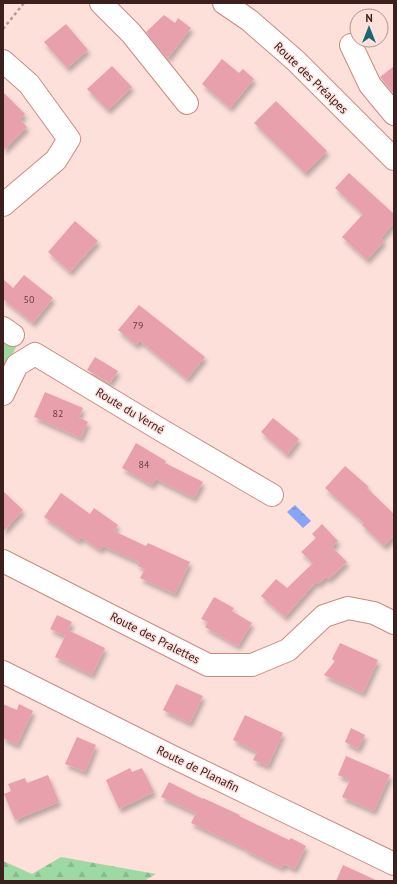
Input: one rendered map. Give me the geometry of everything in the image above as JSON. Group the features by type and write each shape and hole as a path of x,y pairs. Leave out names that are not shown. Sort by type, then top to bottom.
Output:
{"street":[{"path":"101,3 131,33 187,103"},
{"name":"Route des Préalpes","path":"224,3 249,20 296,61 394,158"},
{"path":"352,48 370,85 394,114"},
{"path":"3,61 29,84 69,138 56,160 3,205"},
{"name":"Route du Verné","path":"3,394 17,365 35,354 272,495"},
{"name":"Route des Pralettes","path":"3,561 208,665 252,665 288,650 324,616 348,608 374,613 394,623"},
{"name":"Route de Planafin","path":"3,672 175,758 394,864"}],"path":[{"path":"3,29 24,3"}],"green space":[{"path":"3,335 17,345 3,374"},
{"path":"61,857 156,874 144,881 3,881 3,861 32,874"}],"water":[{"path":"295,505 311,521 303,528 287,512"}],"building":[{"path":"164,15 175,23 178,18 191,28 168,58 146,32"},
{"path":"66,24 88,50 67,68 44,42"},
{"path":"222,59 239,73 243,69 254,79 230,108 202,84"},
{"path":"112,66 132,87 108,110 87,89"},
{"path":"394,66 394,94 380,77"},
{"path":"3,92 25,114 20,119 27,127 3,151"},
{"path":"276,101 327,151 305,173 254,123"},
{"path":"349,173 394,214 394,223 381,238 384,241 367,260 342,237 363,214 335,188"},
{"path":"75,221 98,241 70,272 48,252"},
{"path":"24,275 53,298 33,323 3,299 3,279 13,288"},
{"path":"139,305 205,357 187,379 140,341 136,345 118,330"},
{"path":"95,357 118,371 110,383 87,370"},
{"path":"45,392 83,408 79,417 88,422 81,438 34,417"},
{"path":"273,418 299,439 287,455 261,432"},
{"path":"136,443 166,461 165,463 203,482 194,498 156,479 152,485 122,468"},
{"path":"345,466 369,487 367,488 394,514 394,536 384,546 362,525 364,523 325,488"},
{"path":"3,491 23,510 3,532"},
{"path":"61,493 90,514 94,508 118,525 114,531 146,546 148,543 190,562 175,594 140,578 145,569 138,566 139,562 103,546 100,550 81,537 79,541 44,517"},
{"path":"322,524 338,541 332,547 347,562 329,579 326,577 318,584 316,582 285,617 261,596 276,579 287,588 313,563 301,552 316,538 312,534"},
{"path":"214,597 234,608 232,611 252,623 238,646 205,627 208,622 201,619"},
{"path":"57,615 72,622 65,636 50,629"},
{"path":"68,630 105,648 92,675 55,657"},
{"path":"340,643 378,660 363,693 324,675 335,661 332,659"},
{"path":"176,684 203,696 190,723 163,710"},
{"path":"3,704 17,710 19,704 33,711 17,745 3,738"},
{"path":"245,715 283,733 268,766 253,760 257,752 233,740"},
{"path":"351,728 365,735 358,749 345,742"},
{"path":"77,737 96,745 85,772 65,764"},
{"path":"346,756 390,775 374,811 342,797 350,780 338,775"},
{"path":"130,768 132,772 142,768 154,792 119,809 106,780"},
{"path":"48,775 59,802 15,820 4,794 11,791 8,784 25,778 27,783"},
{"path":"169,782 289,840 291,838 306,846 295,869 284,864 282,868 191,823 196,813 161,797"},
{"path":"343,865 378,881 336,881"}]}
